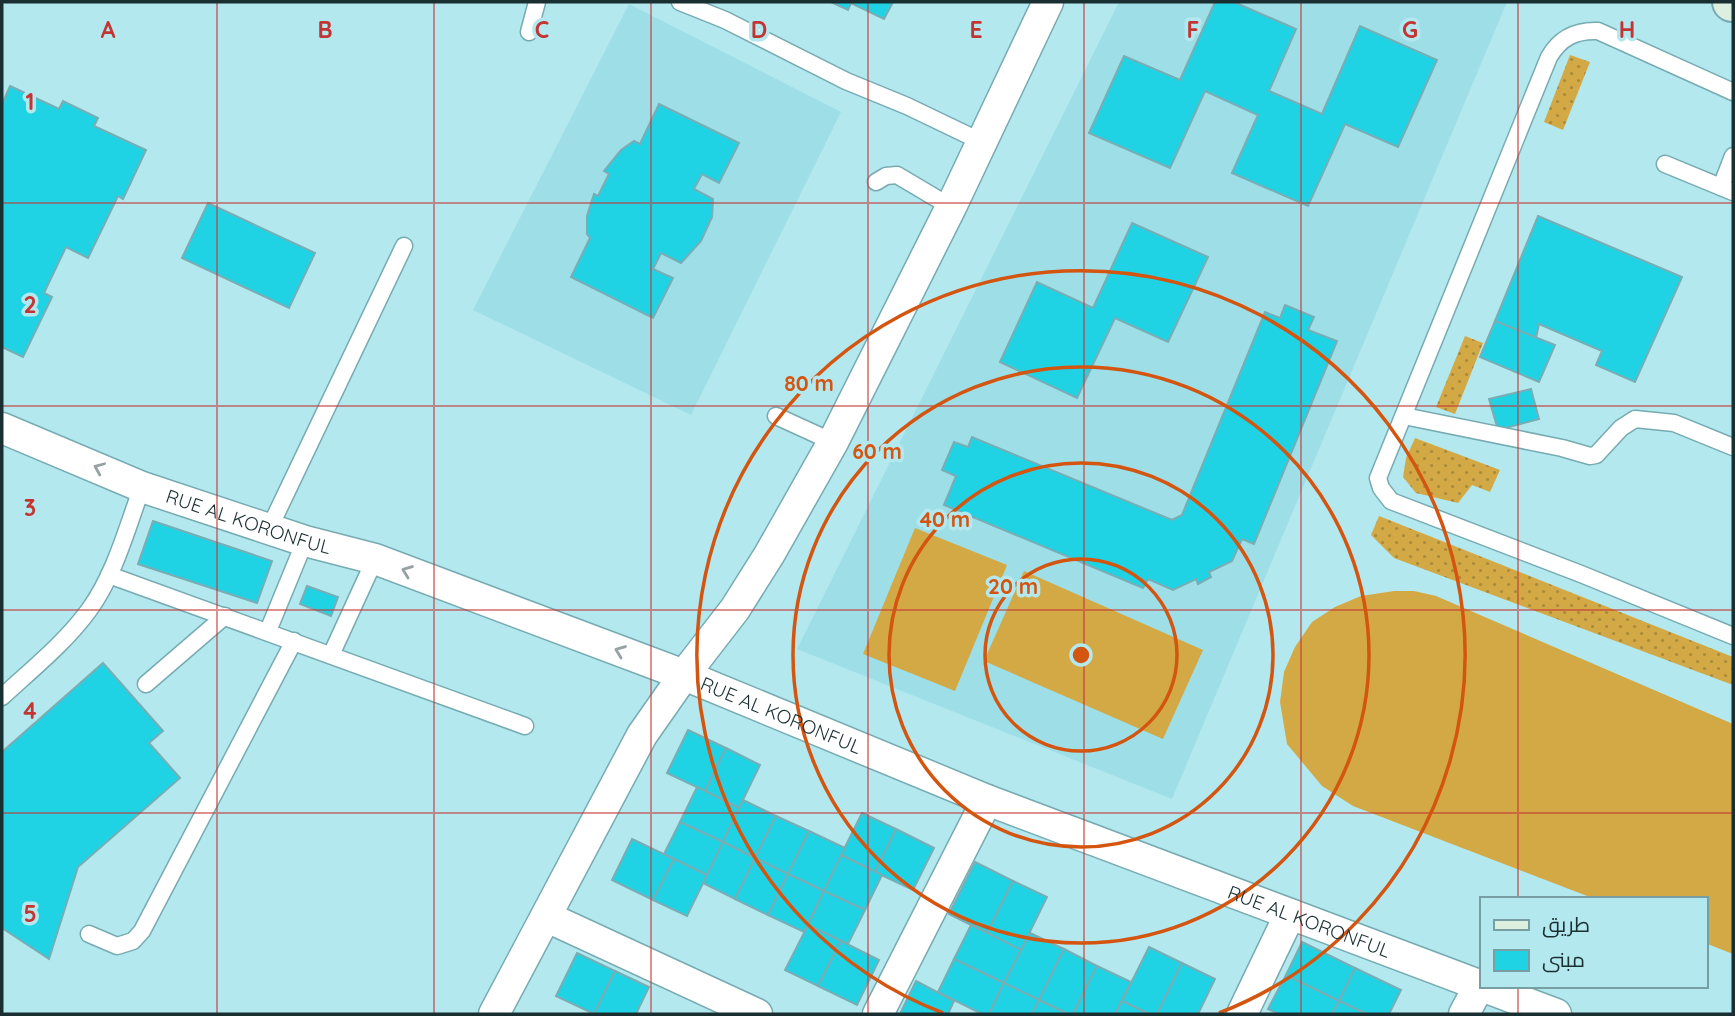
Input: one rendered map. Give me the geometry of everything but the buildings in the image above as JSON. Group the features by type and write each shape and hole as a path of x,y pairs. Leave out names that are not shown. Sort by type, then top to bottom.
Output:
{"street":[{"path":"494,1014 642,735 735,609 833,442 951,207 1048,2"},
{"name":"RUE AL KORONFUL","path":"2,428 142,487 305,541 375,559 684,675 987,800 1479,986"},
{"path":"877,1014 987,800"},
{"path":"1242,1014 1290,914"},
{"path":"547,917 757,1014"},
{"path":"1464,1014 1479,986"},
{"name":"RUE AL KORONFUL","path":"1484,988 1556,1014"}],"lane":[{"path":"528,32 537,2"},
{"path":"680,2 725,20 846,81 907,106 982,142"},
{"path":"1733,92 1598,31 1578,32 1560,41 1549,57 1378,478 1381,488 1391,501 1733,636"},
{"path":"1665,164 1727,190 1733,156"},
{"path":"876,181 897,175 951,207"},
{"path":"269,529 404,246"},
{"path":"776,416 833,442"},
{"path":"1404,416 1590,456 1596,455 1621,428 1635,419 1674,423 1733,447"},
{"path":"2,696 89,610 109,575 142,487"},
{"path":"268,631 305,541"},
{"path":"331,655 375,559"},
{"path":"109,575 525,726"},
{"path":"146,684 225,617"},
{"path":"89,934 117,946 133,941 142,931 294,641"}],"shaded area":[{"path":"1119,2 1507,2 1172,799 797,649"},
{"path":"629,4 841,112 691,415 473,310"},
{"path":"1570,55 1590,62 1563,130 1544,122"},
{"path":"1465,336 1483,343 1455,414 1436,407"},
{"path":"1415,438 1500,470 1490,492 1472,485 1458,503 1416,493 1403,477 1406,458"},
{"path":"1379,516 1733,657 1733,685 1394,558 1371,535"},
{"path":"915,528 1007,565 955,691 863,654"},
{"path":"1024,571 1203,650 1163,739 984,661"},
{"path":"1414,591 1436,596 1733,724 1733,954 1707,944 1707,897 1590,897 1353,806 1322,786 1287,744 1280,702 1284,672 1295,647 1312,622 1335,607 1361,596"}]}
